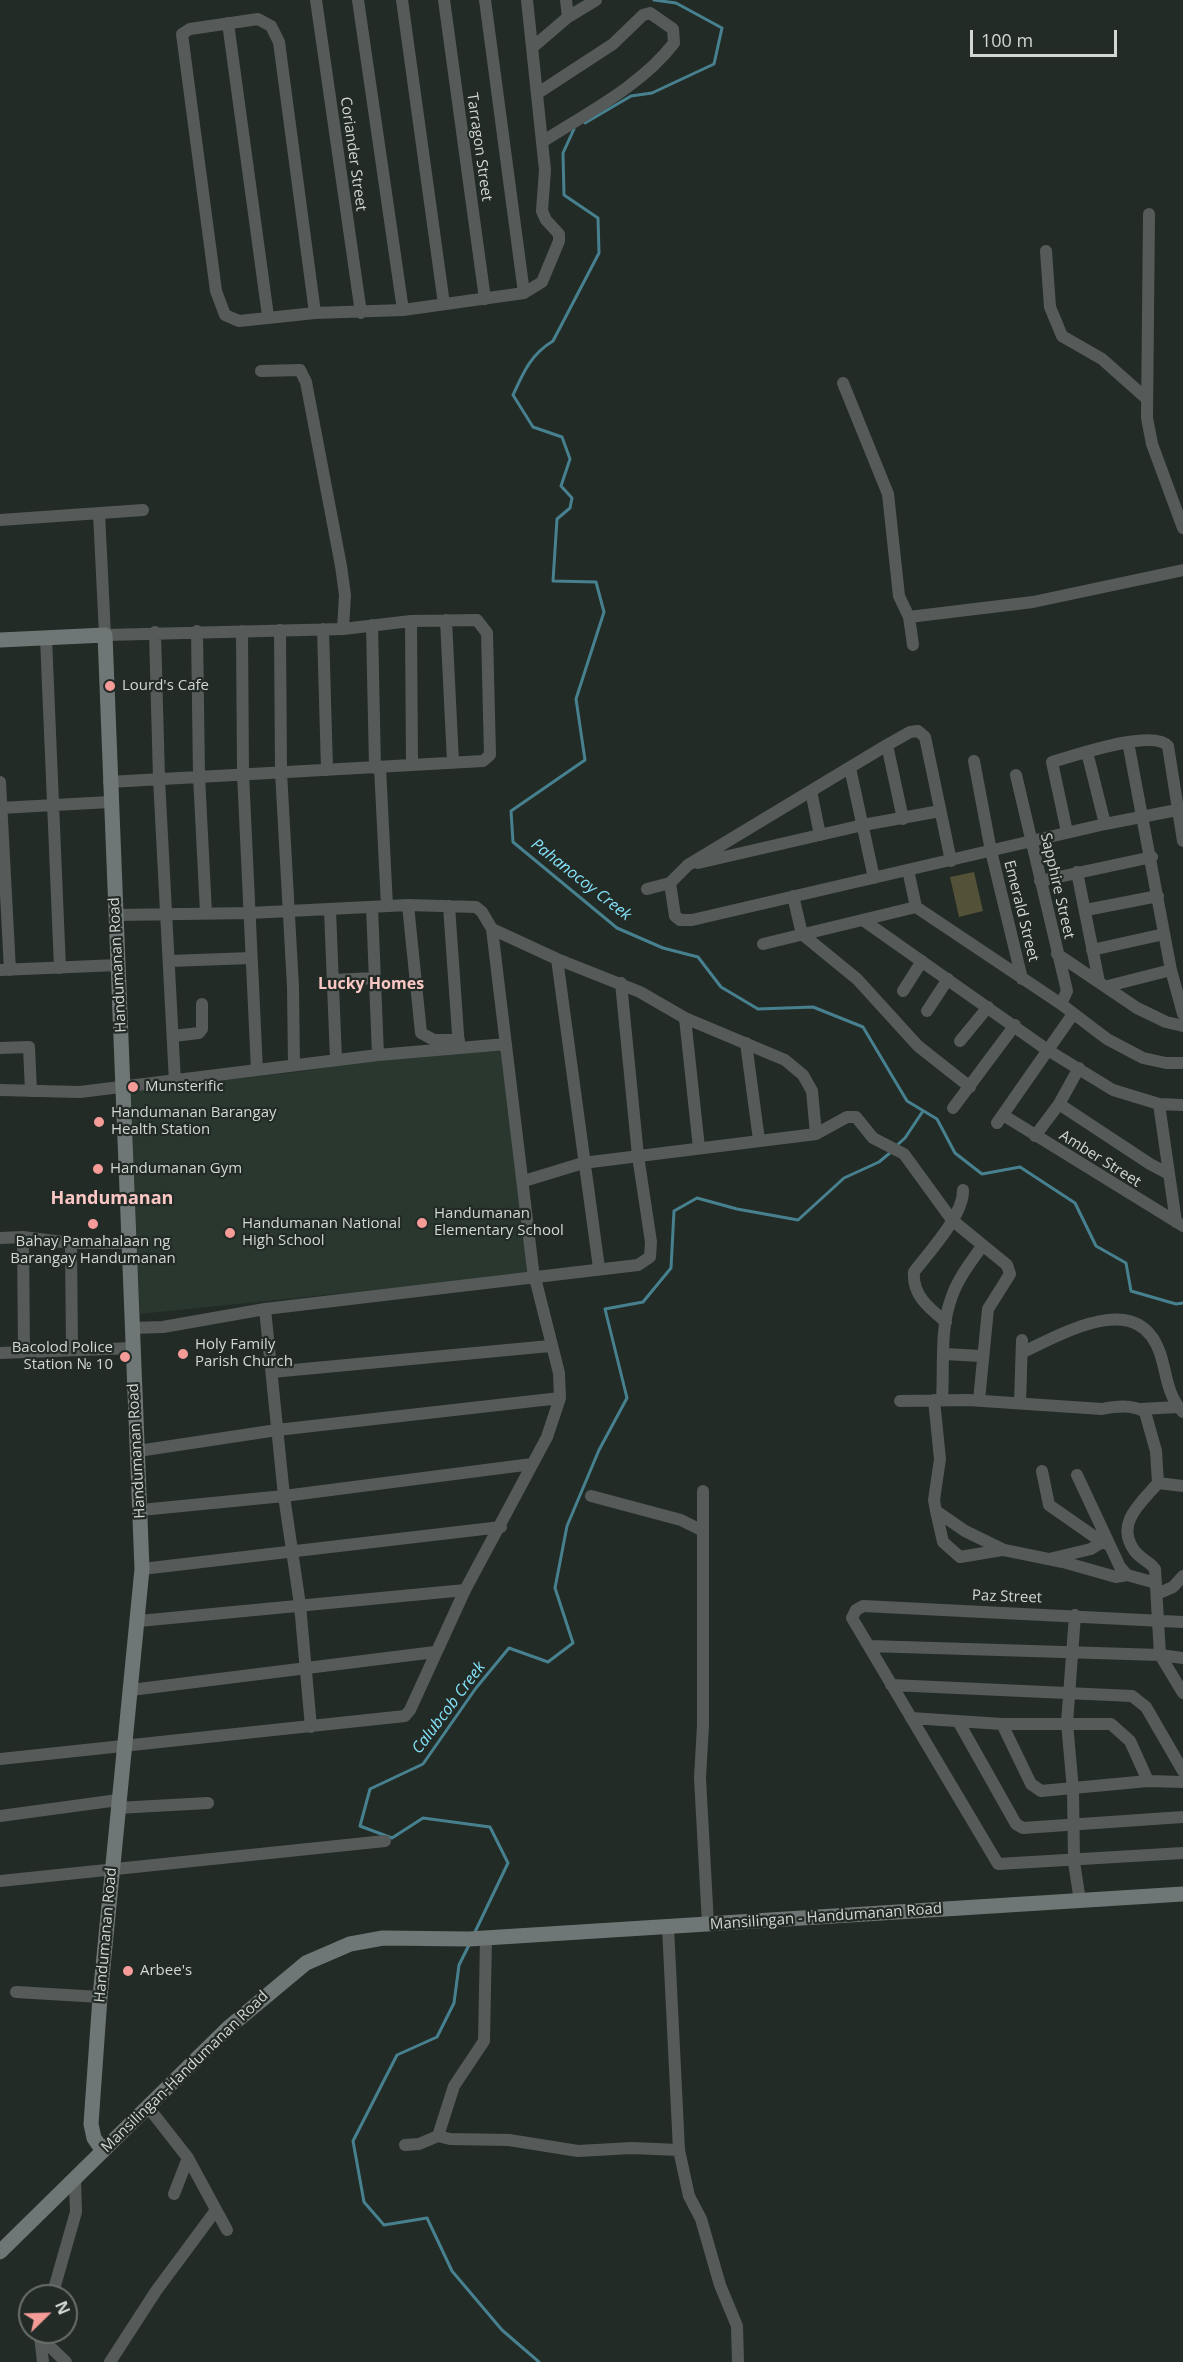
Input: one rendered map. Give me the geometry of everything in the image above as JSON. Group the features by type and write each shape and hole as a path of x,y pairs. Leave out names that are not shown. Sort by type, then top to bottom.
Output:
{"street":[{"name":"Coriander Street","path":"316,0 361,313"},
{"path":"358,0 403,310"},
{"path":"402,0 444,304"},
{"name":"Tarragon Street","path":"444,0 485,298"},
{"path":"485,0 524,293"},
{"path":"315,313 279,42 272,26 258,19 190,29 182,34 216,291 225,315 239,321 268,316 403,310 524,293 542,282 559,241 559,234 546,220 542,211 545,170 534,47 526,0"},
{"path":"566,0 568,17"},
{"path":"534,47 568,17 596,0"},
{"path":"538,93 613,44 643,15 650,13 674,29 674,43 630,85 542,142"},
{"path":"228,23 268,316"},
{"path":"1149,214 1147,399 1152,444 1183,528"},
{"path":"1046,251 1050,308 1062,336 1102,359 1147,399"},
{"path":"261,371 300,370 306,382 341,566 345,595 343,629"},
{"path":"843,383 888,494 899,596 909,617 913,645"},
{"path":"0,520 143,510"},
{"path":"99,513 105,635"},
{"path":"909,617 1033,602 1183,570"},
{"path":"446,620 453,762"},
{"path":"0,640 197,631 343,629 411,621 446,620 477,620 487,633 490,755 483,761 109,782"},
{"path":"411,621 412,765"},
{"path":"372,625 377,767 387,906"},
{"path":"323,629 327,770"},
{"path":"280,630 281,772 289,910 294,1065"},
{"path":"197,631 199,777 206,913"},
{"path":"242,631 243,774 258,1070"},
{"path":"155,633 159,779 175,1082"},
{"name":"Handumanan Road","path":"102,2151 94,2138 91,2124 111,1869 139,1621 142,1569 109,782 105,635"},
{"path":"46,638 51,806 56,844 60,968"},
{"path":"647,889 670,883 688,865 910,732 918,731 925,737 951,861"},
{"path":"1067,832 1052,762 1128,742 1156,739 1163,740 1168,746 1181,809 1183,841"},
{"path":"1128,742 1152,857 1171,970 1183,1014"},
{"path":"888,745 903,819"},
{"path":"1087,752 1105,824"},
{"name":"Emerald Street","path":"974,761 991,851 1022,979"},
{"path":"850,768 874,878"},
{"name":"Sapphire Street","path":"1016,775 1067,991 1061,1004"},
{"path":"0,782 5,970 118,965"},
{"path":"811,791 820,835"},
{"path":"1,808 110,802"},
{"path":"670,883 675,916 680,920 692,920 1067,832 1181,809"},
{"path":"688,865 863,825 940,811"},
{"path":"1040,881 1152,857"},
{"path":"908,870 916,907 1061,1004 1107,1039 1143,1058 1183,1064"},
{"path":"1077,872 1092,950 1104,984"},
{"path":"793,896 802,934 857,978 918,1046 970,1087"},
{"path":"1086,910 1158,896"},
{"path":"0,1759 405,1716 465,1590 501,1527 547,1437 560,1398 559,1373 550,1346 537,1279 492,929 482,912 476,907 387,906 250,913 116,915"},
{"path":"408,906 421,1033 434,1041 459,1044 506,1044"},
{"path":"449,906 459,1044"},
{"path":"372,907 378,1055"},
{"path":"764,944 916,907"},
{"path":"330,910 336,1060"},
{"path":"863,920 1046,1049 1113,1090 1159,1104 1183,1105"},
{"path":"492,929 557,959 621,983 664,1004 685,1018 785,1060 802,1075 812,1090 816,1134"},
{"path":"1092,950 1164,934"},
{"path":"1057,954 1155,1017 1183,1026"},
{"path":"170,961 251,958"},
{"path":"557,959 599,1268"},
{"path":"903,991 922,961"},
{"path":"1104,984 1171,970"},
{"path":"334,980 374,978"},
{"path":"927,1011 948,979"},
{"path":"132,1328 163,1327 265,1309 537,1279 599,1268 638,1265 650,1257 651,1242 638,1156 621,983"},
{"path":"173,1036 200,1033 202,1004"},
{"path":"960,1041 988,1007"},
{"path":"1046,1049 1074,1014"},
{"path":"685,1018 699,1148"},
{"path":"953,1108 1015,1025"},
{"path":"746,1043 759,1140"},
{"path":"0,1090 80,1092 123,1088 459,1044"},
{"path":"0,1048 29,1047 31,1090"},
{"name":"Amber Street","path":"1046,1049 1000,1119 1035,1136 1180,1224"},
{"path":"1035,1136 1059,1104 1079,1068"},
{"path":"1059,1104 1169,1174"},
{"path":"1159,1104 1169,1174 1180,1224"},
{"path":"524,1181 583,1163 816,1134 848,1117 856,1117 873,1138 904,1154 952,1220 1007,1264 1010,1274 988,1309 981,1356 983,1369 979,1400"},
{"path":"946,1322 927,1306 916,1291 913,1282 914,1272 952,1220 963,1200 963,1190"},
{"path":"0,1238 23,1237 71,1243 129,1243"},
{"path":"23,1237 24,1352"},
{"path":"71,1243 72,1349"},
{"path":"983,1245 955,1288 946,1322 945,1354 938,1400 940,1459 934,1500 943,1542 960,1557 1004,1550"},
{"path":"265,1309 284,1496 300,1605 311,1727"},
{"path":"1020,1403 1022,1346 1091,1324 1113,1319 1129,1319 1142,1326 1153,1336 1171,1397 1180,1409"},
{"path":"272,1372 550,1346"},
{"path":"0,1353 133,1348"},
{"path":"945,1354 981,1356"},
{"path":"138,1451 277,1430 560,1398"},
{"path":"900,1401 979,1400 1180,1409"},
{"path":"1140,1409 1145,1413 1152,1433 1156,1451 1158,1483 1128,1520 1126,1529 1135,1552 1153,1566 1160,1655 1183,1693"},
{"path":"141,1510 284,1496 532,1464"},
{"path":"1042,1472 1049,1505 1106,1544"},
{"path":"1077,1475 1106,1544 1127,1575 1156,1589 1178,1589 1183,1576"},
{"path":"1158,1483 1183,1486"},
{"path":"703,1491 703,1725 699,1778 708,1924"},
{"path":"591,1497 681,1520 704,1531"},
{"path":"936,1511 964,1531 1004,1550 1116,1577 1127,1575"},
{"path":"142,1569 501,1527"},
{"path":"1048,1559 1106,1544"},
{"path":"139,1621 465,1590"},
{"name":"Paz Street","path":"868,1646 852,1618 856,1610 863,1606 1075,1614 1183,1622"},
{"path":"1075,1614 1067,1723 1074,1790 1074,1862 1080,1901"},
{"path":"868,1646 1160,1655 1183,1658"},
{"path":"868,1646 994,1861 1003,1866 1183,1853"},
{"path":"131,1690 435,1652"},
{"path":"891,1685 1132,1696 1146,1707 1183,1771"},
{"path":"911,1719 1002,1724 1111,1724 1130,1741 1148,1781"},
{"path":"958,1721 1016,1824 1031,1829 1183,1817"},
{"path":"1002,1724 1036,1788 1041,1791 1074,1790 1148,1781 1183,1782"},
{"path":"0,1816 118,1804 208,1803"},
{"path":"0,1881 386,1841"},
{"name":"Mansilingan - Handumanan Road","path":"479,1939 1183,1894"},
{"path":"668,1927 679,2150 689,2196 701,2218 720,2285 737,2326 735,2359"},
{"name":"Mansilingan-Handumanan Road","path":"0,2252 235,2022 306,1963 350,1944 383,1938 479,1939"},
{"path":"438,2136 454,2086 484,2041 479,1939"},
{"path":"16,1992 100,1997"},
{"path":"148,2107 188,2158 227,2230"},
{"path":"405,2145 418,2144 438,2136 450,2139 509,2140 578,2151 632,2148 679,2150"},
{"path":"174,2194 188,2158"},
{"path":"55,2284 76,2212 75,2180"},
{"path":"110,2362 156,2291 216,2210"},
{"path":"42,2344 43,2362"},
{"path":"49,2344 66,2362"}],"shaded area":[{"path":"974,872 983,911 959,917 950,877"},
{"path":"501,1048 529,1274 140,1314 130,1091 305,1071 401,1054"}],"waterway":[{"name":"Pahanocoy Creek","path":"585,123 631,96 652,93 714,64 722,28 676,3 654,0"},
{"name":"Pahanocoy Creek","path":"574,129 563,153 564,195 598,218 599,253 553,341 533,358 513,395 533,427 562,437 570,459 561,486 572,498 570,508 557,519 553,581 596,582 604,612 576,699 585,760 511,811 513,842 617,928 663,948 698,957 721,987 758,1009 813,1007 863,1027 907,1101 937,1119 955,1153 982,1174 1020,1167 1075,1203 1096,1246 1126,1263 1131,1291 1176,1304 1183,1303"},
{"name":"Calubcob Creek","path":"895,1147 905,1138 923,1111"},
{"name":"Calubcob Creek","path":"474,1934 508,1863 490,1827 423,1818 392,1838 360,1826 370,1789 423,1764 476,1688 509,1648 548,1662 573,1643 555,1588 567,1526 599,1450 627,1398 605,1309 643,1302 671,1268 674,1211 697,1198 737,1209 798,1220 844,1178 879,1162 891,1152"},
{"name":"Calubcob Creek","path":"469,1945 459,1965 454,2003 437,2037 397,2055 353,2141 364,2202 384,2225 427,2218 452,2271 502,2330 539,2362"}],"place":[{"name":"Lourd's Cafe","path":"110,686"},
{"name":"Munsterific","path":"133,1087"},
{"name":"Handumanan Barangay Health Station","path":"99,1122"},
{"name":"Handumanan Gym","path":"98,1169"},
{"name":"Handumanan Elementary School","path":"422,1223"},
{"name":"Bahay Pamahalaan ng Barangay Handumanan","path":"93,1224"},
{"name":"Handumanan National High School","path":"230,1233"},
{"name":"Holy Family Parish Church","path":"183,1354"},
{"name":"Bacolod Police Station № 10","path":"125,1357"},
{"name":"Arbee's","path":"128,1971"}],"district":[{"name":"Lucky Homes","path":"371,984"},
{"name":"Handumanan","path":"112,1199"}]}
